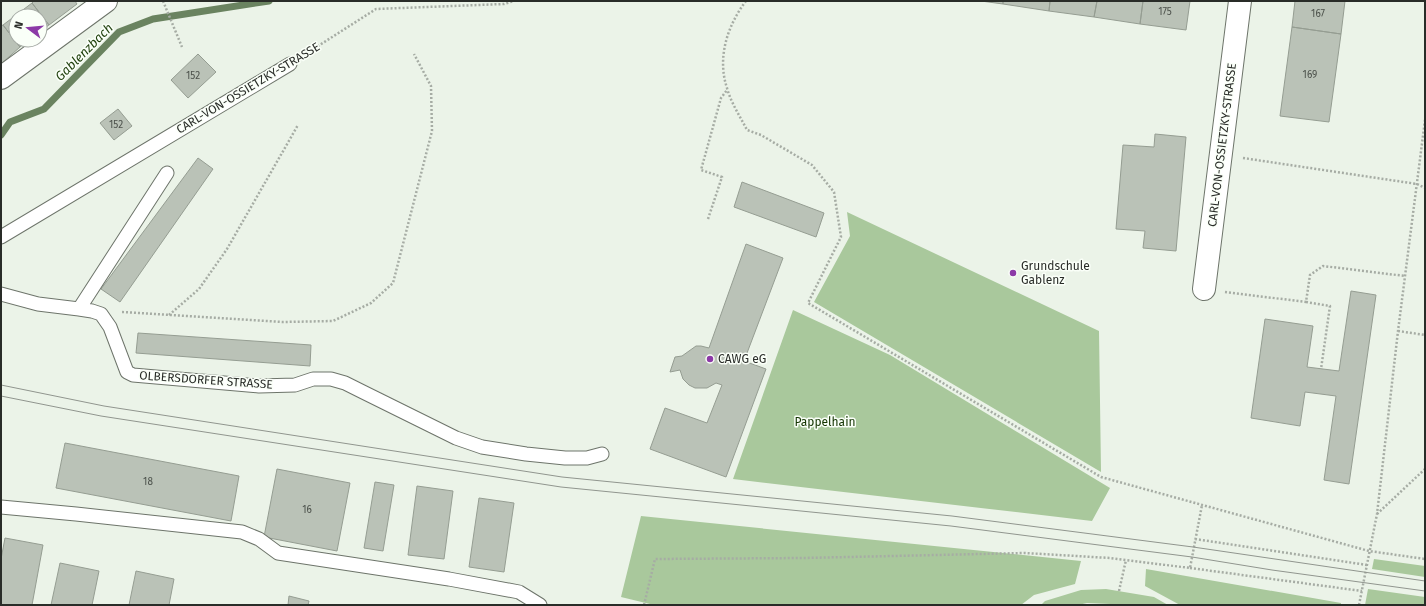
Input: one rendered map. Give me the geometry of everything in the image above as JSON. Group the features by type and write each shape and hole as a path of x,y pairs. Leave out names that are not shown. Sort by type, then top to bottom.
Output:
{"street":[{"path":"1,78 106,1"},
{"name":"CARL-VON-OSSIETZKY-STRASSE","path":"1204,289 1240,1"}],"lane":[{"name":"CARL-VON-OSSIETZKY-STRASSE","path":"1,237 290,64"},
{"path":"1,294 38,304 86,310 167,173"},
{"name":"OLBERSDORFER STRASSE","path":"86,310 101,314 108,324 127,372 133,375 259,386 295,385 313,380 331,379 345,383 456,438 482,447 526,454 566,458 587,458 602,454"},
{"path":"1,507 83,514 242,532 259,539 278,553 427,575 519,592 540,605"}],"path":[{"path":"163,1 182,47"},
{"name":"CARL-VON-OSSIETZKY-STRASSE","path":"290,64 376,9 504,4 514,1"},
{"path":"746,1 736,15 728,31 722,66 727,90 747,130 761,135 812,165 834,192 840,237 808,303 1101,477 1369,551 1425,559"},
{"path":"86,310 284,322 334,322 371,302 393,283 432,131 431,86 414,54"},
{"path":"708,219 722,177 701,170 721,98 727,90"},
{"path":"1359,605 1377,514 1398,331 1425,120"},
{"path":"169,315 199,289 227,249 298,125"},
{"path":"1221,154 1417,184 1425,188"},
{"path":"1306,302 1310,275 1324,266 1405,276"},
{"path":"1204,289 1330,306 1321,369"},
{"path":"1398,331 1425,335"},
{"path":"1377,514 1425,470"},
{"path":"1190,568 1202,505"},
{"path":"1195,539 1367,565"},
{"path":"644,605 655,559 812,558 1025,553 1126,560 1362,591"},
{"path":"1119,591 1126,560"}],"green space":[{"path":"847,212 1099,331 1101,472 814,302 850,236"},
{"name":"Pappelhain","path":"793,310 890,355 1110,488 1092,521 733,479"},
{"path":"641,516 1081,561 1075,584 1034,595 1021,605 654,605 621,597"},
{"path":"1374,559 1425,566 1425,577 1372,569"},
{"path":"1146,569 1341,603 1341,605 1180,605 1145,586"},
{"path":"1106,589 1154,597 1168,605 1087,603 1078,605 1041,605 1045,601 1081,590"},
{"path":"1368,589 1425,597 1425,605 1365,605"}],"building":[{"path":"34,1 75,1 77,4 49,25 48,8 36,8 32,3"},
{"path":"981,1 1003,1 1003,4"},
{"path":"1003,1 1050,1 1049,11 1003,4"},
{"path":"1050,1 1097,1 1094,17 1049,11"},
{"path":"1097,1 1143,1 1140,24 1094,17"},
{"path":"1143,1 1190,1 1186,30 1140,24"},
{"path":"1295,1 1345,1 1341,34 1292,27"},
{"path":"32,3 36,8 25,8"},
{"path":"8,21 8,31 3,25"},
{"path":"3,25 8,31 8,48 19,48 1,64 1,26"},
{"path":"1292,27 1341,34 1329,122 1280,116"},
{"path":"198,54 216,72 188,98 171,80"},
{"path":"118,109 132,126 114,140 100,123"},
{"path":"1155,134 1186,137 1176,251 1143,248 1145,231 1116,229 1123,145 1154,147"},
{"path":"198,158 213,169 120,302 101,289"},
{"path":"742,182 824,213 816,237 734,207"},
{"name":"CAWG eG","path":"746,244 783,258 744,361 766,369 726,477 650,449 665,408 707,423 722,385 716,383 707,388 695,388 683,379 680,370 670,372 675,357 682,356 696,346 709,348"},
{"path":"1351,291 1376,295 1349,484 1324,480 1336,396 1305,392 1300,426 1251,418 1265,319 1313,326 1307,367 1339,371"},
{"path":"138,333 311,345 310,366 136,353"},
{"path":"65,443 239,476 231,521 56,488"},
{"path":"277,469 350,483 337,551 264,537"},
{"path":"375,482 394,485 383,551 364,548"},
{"path":"417,486 453,491 444,559 408,555"},
{"path":"479,498 514,503 504,572 469,567"},
{"path":"5,538 43,545 32,605 1,605 1,559"},
{"path":"60,563 99,571 92,605 51,605"},
{"path":"136,571 174,579 169,605 129,605"},
{"path":"289,596 309,601 308,605 288,605"}],"waterway":[{"name":"Gablenzbach","path":"1,135 10,122 44,109 119,32 153,19 269,1"}],"tram line":[{"path":"1,385 104,406 562,477 952,516 1193,547 1425,581"},
{"path":"1,396 101,416 561,487 951,526 1192,557 1272,570 1425,591"}],"place":[{"name":"Grundschule Gablenz","path":"1013,273"},
{"name":"CAWG eG","path":"710,359"}]}
